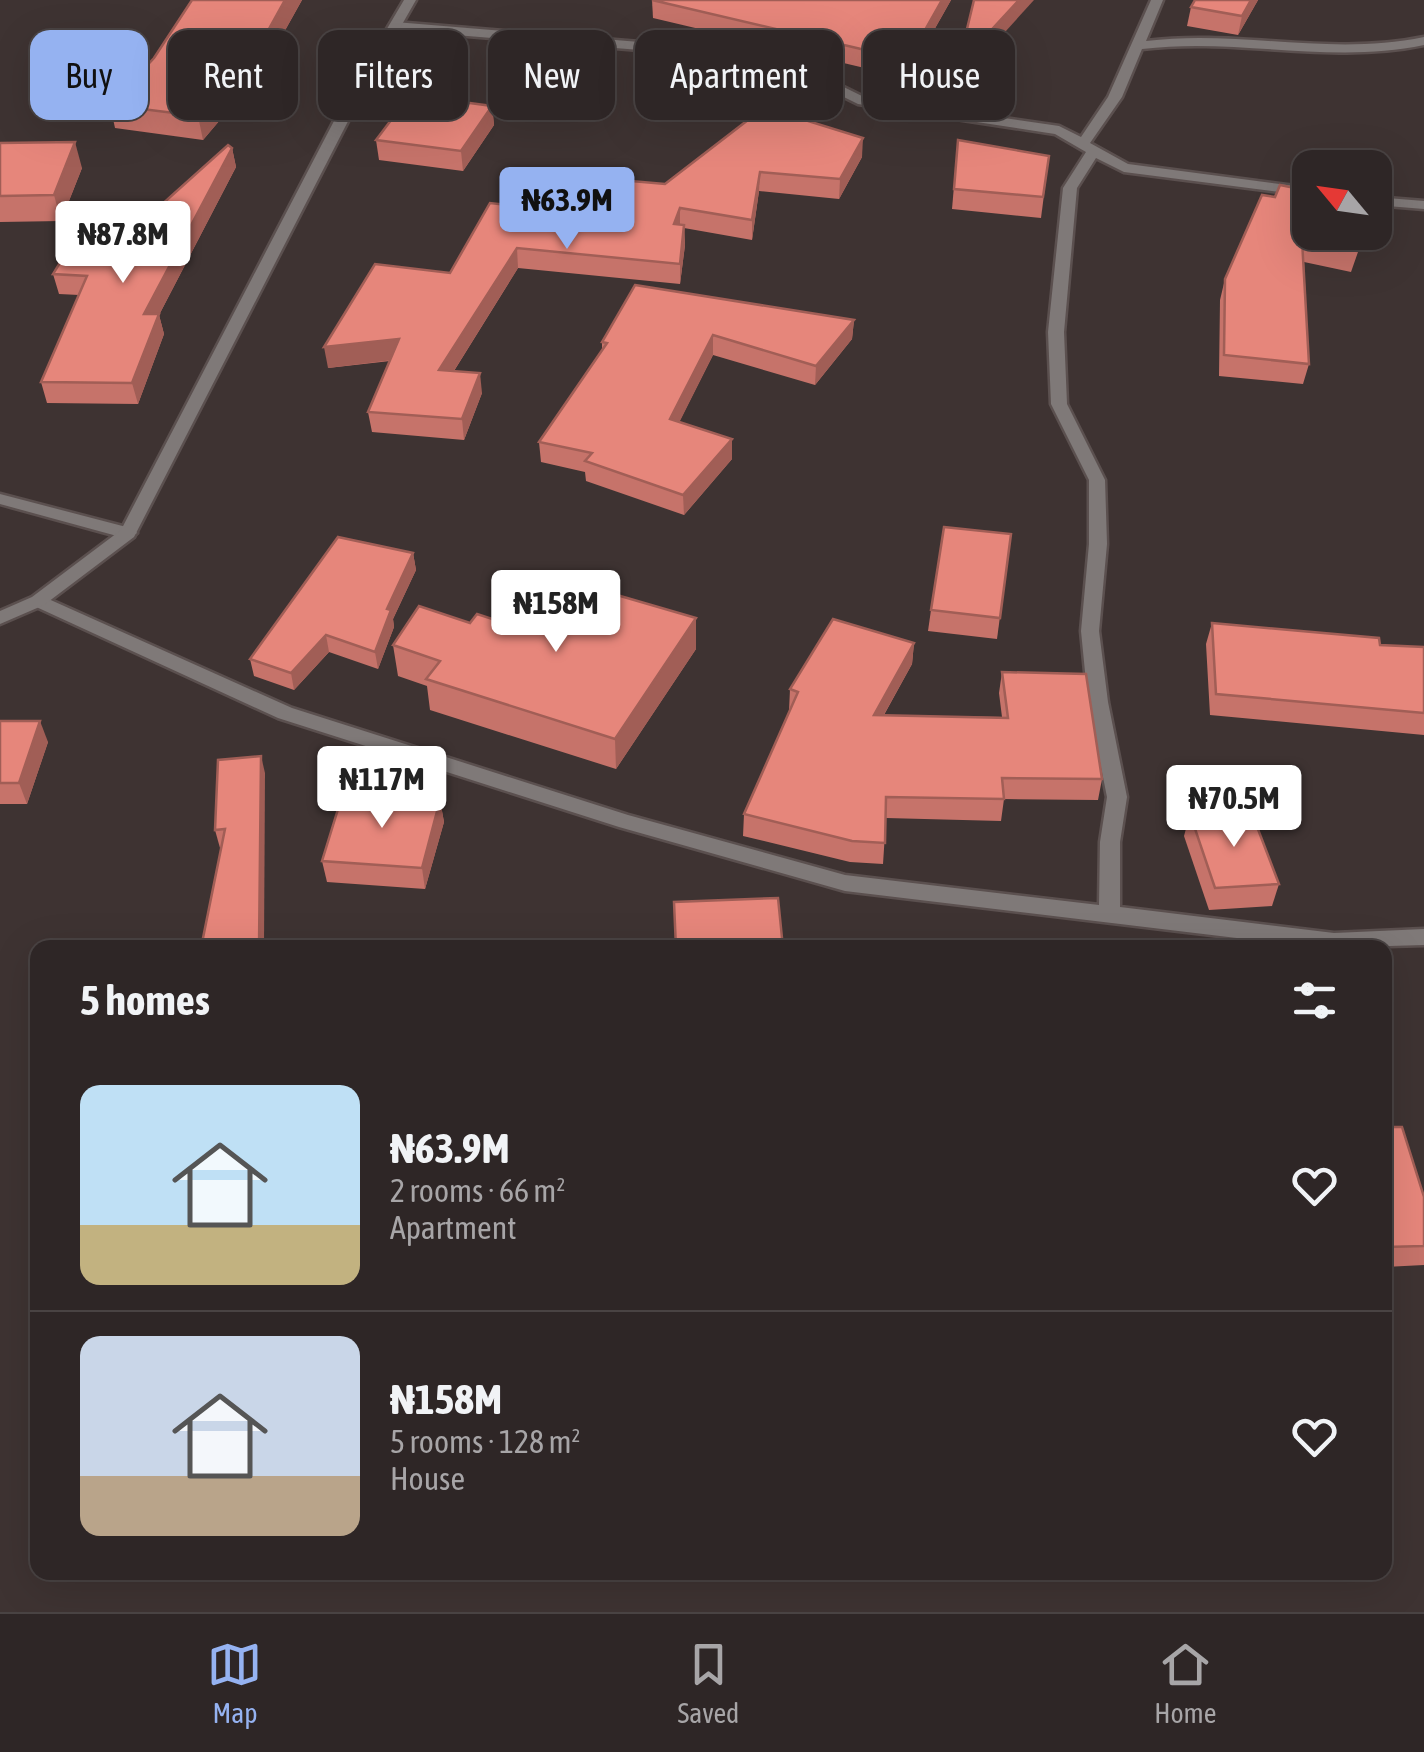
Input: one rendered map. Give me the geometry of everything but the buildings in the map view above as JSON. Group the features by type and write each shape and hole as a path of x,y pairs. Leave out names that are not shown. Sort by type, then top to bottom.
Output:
{"street":[{"path":"0,618 38,601 128,532 410,0"},
{"path":"1109,912 1110,842 1117,797 1098,702 1090,631 1098,544 1097,480 1059,404 1056,332 1070,188 1116,97 1157,0"},
{"path":"394,26 701,50 788,66 863,101 1059,130 1124,168 1292,190"},
{"path":"1138,46 1170,39 1238,40 1357,51 1424,42"},
{"path":"1392,202 1424,205"},
{"path":"0,499 128,532"},
{"path":"38,601 284,714 626,822 845,882 1326,940"},
{"path":"1356,940 1424,937"}]}
